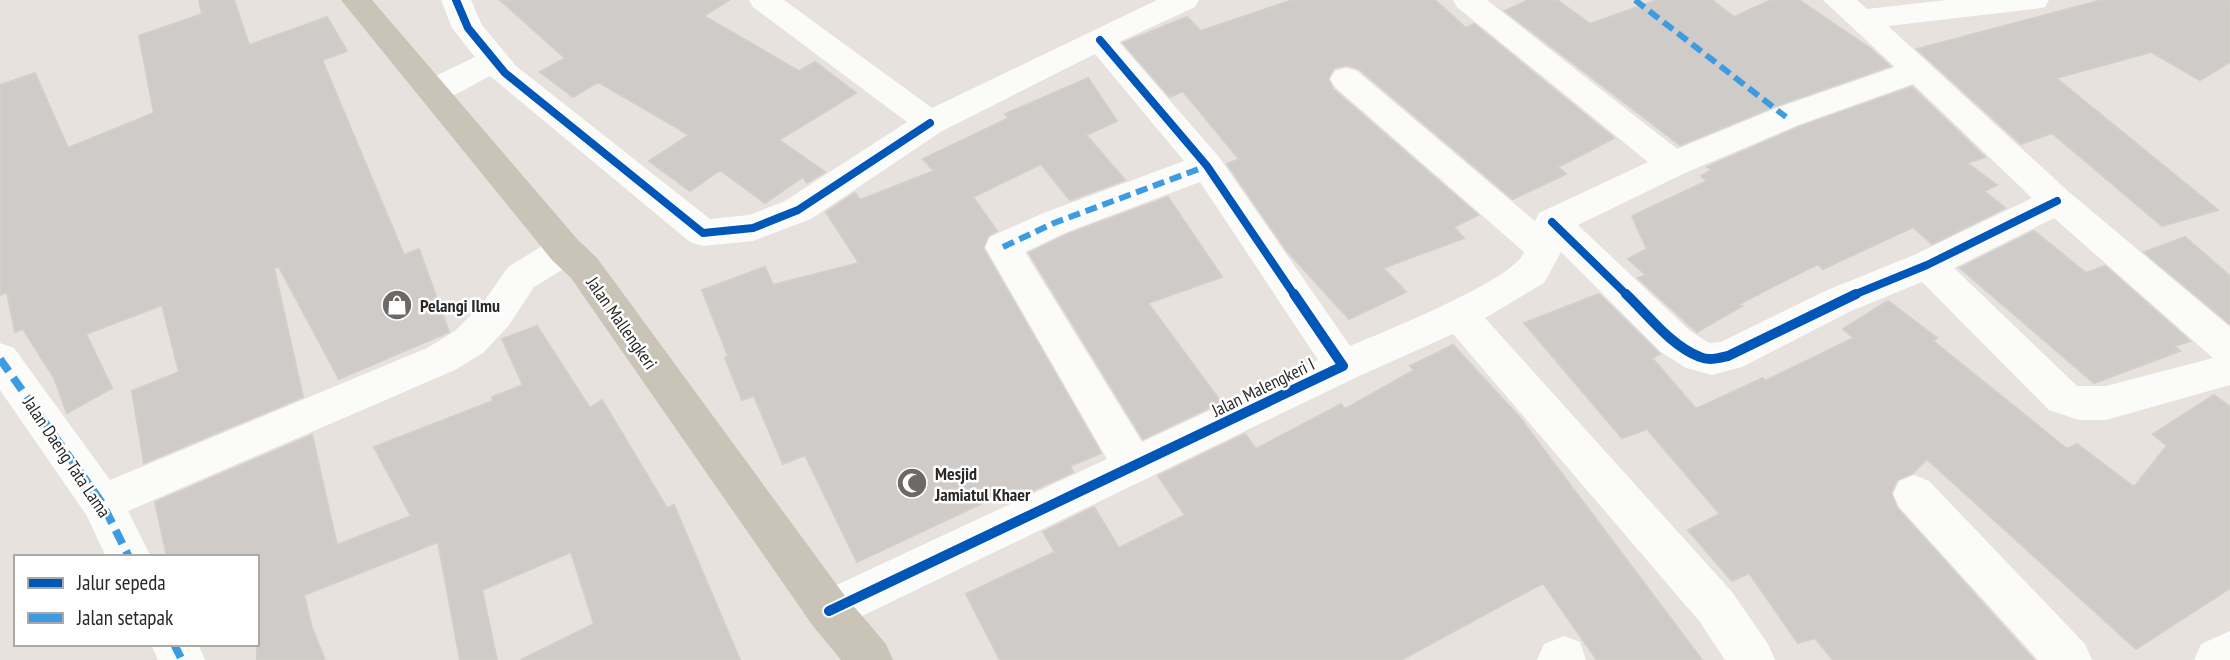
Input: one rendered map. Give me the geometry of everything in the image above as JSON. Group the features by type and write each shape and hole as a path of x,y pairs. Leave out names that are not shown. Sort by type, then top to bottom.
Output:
{"main road":[{"name":"Jalan Mallengkeri","path":"356,0 565,250 584,268 829,611 870,660"}],"street":[{"path":"456,0 468,28 494,61 539,103 703,233 753,228 798,210 930,123 1100,40 1133,9 1184,0"},
{"path":"764,0 930,123"},
{"path":"1468,0 1673,164"},
{"path":"1849,9 2034,0"},
{"path":"1849,9 2057,201 2230,350"},
{"name":"Jalan Malengkeri I","path":"829,611 1343,366 1207,166 1100,40"},
{"path":"432,91 494,61"},
{"path":"1343,366 1459,315 1535,271 1548,235 1673,164 1786,117 1917,71"},
{"path":"1346,79 1548,235 1675,341 1700,357 1712,359 1728,355 1838,301 1927,265 2057,201"},
{"path":"1133,467 1003,247 1054,223 1207,166"},
{"path":"102,503 441,359 469,342 496,314 521,277 565,250"},
{"path":"1927,265 2063,398 2070,401 2085,405 2106,403 2230,369"},
{"path":"1459,315 1716,607 1752,660"},
{"name":"Jalan Daeng Tata Lama","path":"0,359 102,503 128,555"},
{"path":"1914,494 2069,660"},
{"path":"2217,660 2230,653"}],"building":[{"path":"199,0 234,0 249,45 327,17 347,51 322,60 404,255 419,249 449,332 339,379 279,267 274,268 303,397 144,463 132,391 179,372 162,305 86,334 112,388 67,413 54,378 23,329 15,332 7,292 0,295 0,85 35,73 68,148 154,113 139,36 202,14"},
{"path":"500,0 729,0 704,16 799,71 815,62 856,93 779,140 825,172 807,183 803,177 765,203 720,170 690,191 649,161 689,135 598,82 573,97 540,72 565,58"},
{"path":"1292,0 1435,0 1466,28 1474,24 1614,138 1558,167 1566,174 1513,199 1359,69 1347,65 1334,68 1328,78 1333,89 1478,215 1454,227 1464,238 1383,268 1406,292 1349,319 1287,251 1227,164 1239,159 1183,91 1170,97 1123,43 1187,17 1201,31"},
{"path":"1529,0 1557,0 1590,24 1657,0 1712,0 1734,17 1771,0 1799,0 1871,49 1890,66 1773,107 1680,145 1505,11"},
{"path":"2102,0 2230,0 2230,62 2200,80 2151,52 2056,78 2218,210 2162,226 2052,133 2021,144 1917,49"},
{"path":"1088,78 1117,121 1086,135 1125,180 1070,200 1041,164 973,197 997,231 988,236 983,248 1101,453 1070,466 1073,472 1023,495 1018,488 857,562 805,455 783,464 754,396 742,400 702,290 765,267 773,285 859,263 826,212 855,193 860,200 934,171 923,159 1009,118 1005,114"},
{"path":"1912,87 1985,157 1967,163 1997,185 1984,191 2005,208 1932,244 1913,227 1823,269 1818,264 1739,304 1742,306 1697,332 1638,278 1646,275 1628,259 1647,249 1632,216 1707,181 1701,176 1712,170 1707,167 1799,127"},
{"path":"1168,197 1222,277 1148,303 1221,402 1143,439 1029,253 1068,234"},
{"path":"2034,231 2086,273 2105,266 2190,341 2174,346 2180,351 2094,383 1960,268"},
{"path":"2185,237 2230,276 2230,324 2144,252"},
{"path":"1599,294 1660,354 1652,358 1696,409 1763,378 1765,381 1854,338 1843,329 1888,301 1937,338 1933,341 2067,449 2077,444 2134,487 2167,446 2153,434 2214,395 2230,407 2230,588 2136,649 1927,459 1913,473 1897,480 1891,493 1897,508 2034,660 1833,660 1815,638 1798,643 1749,573 1732,581 1688,530 1720,514 1647,429 1622,438 1524,323"},
{"path":"537,326 590,408 602,400 667,508 674,505 740,660 521,660 594,624 571,552 482,590 497,660 460,660 438,542 304,595 312,628 325,660 257,660 259,555 167,555 155,502 312,435 337,545 411,516 374,447 493,401 492,397 523,385 502,339"},
{"path":"1453,345 1520,418 1702,660 1597,660 1543,583 1401,660 1000,660 966,594 1055,552 1043,532 1094,507 1119,548 1185,515 1158,476 1245,434 1256,449 1341,404 1345,409 1414,370 1410,366"}],"marked path":[{"path":"1635,0 1786,117"},
{"path":"1003,247 1054,223 1207,166"},
{"path":"0,359 102,503 128,555"},
{"path":"175,646 182,660"}],"cycle path":[{"path":"456,0 468,28 505,73 703,233 753,228 798,210 930,123"},
{"path":"829,611 1343,366 1207,166 1100,40"},
{"path":"1552,222 1675,341 1700,357 1712,359 1728,356 1838,301 1927,265 2057,201"}],"place":[{"name":"Pelangi Ilmu","path":"397,305"},
{"name":"Mesjid Jamiatul Khaer","path":"912,483"}]}
